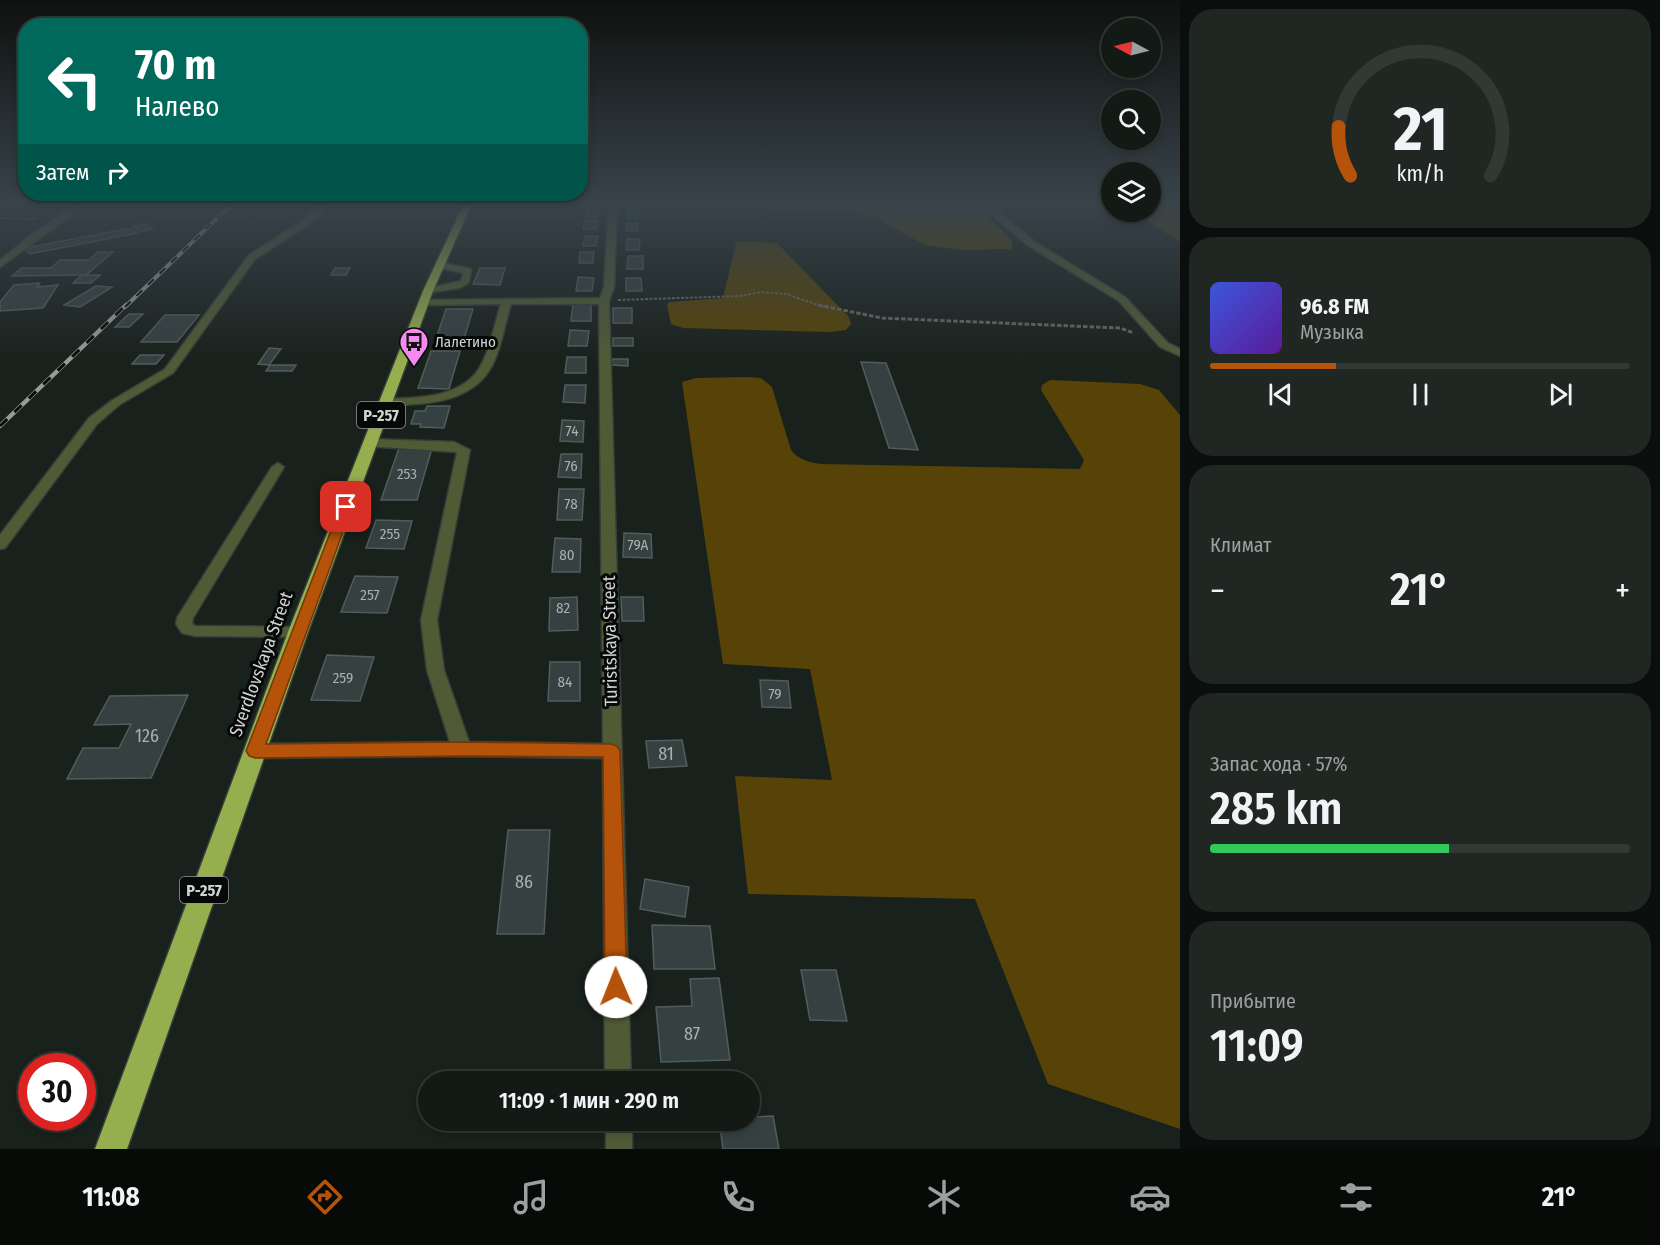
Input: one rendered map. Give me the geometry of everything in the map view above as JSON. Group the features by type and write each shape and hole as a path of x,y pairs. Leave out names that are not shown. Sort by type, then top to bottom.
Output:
{"highway":[{"name":"Sverdlovskaya Street","path":"111,1149 298,632 445,255"}],"street":[{"path":"0,264 13,255"},
{"path":"0,545 93,422 115,403 177,363 256,255"},
{"name":"Turistskaya Street","path":"611,255 609,287 604,301 618,1071"},
{"path":"1049,255 1122,299 1164,345 1180,353"},
{"path":"427,296 465,282 468,271 440,265"},
{"path":"427,296 507,302 604,301"},
{"path":"386,402 425,402 466,388 485,368 491,356 507,302"},
{"path":"370,443 454,446 464,450 429,620 432,658 462,749"},
{"path":"278,467 185,618 184,624 195,632 298,632"},
{"path":"255,751 462,749 611,751"},
{"path":"619,1131 619,1149"}],"path":[{"path":"604,301 786,294 820,306 882,318 1120,328 1164,345"}],"shaded area":[{"path":"733,255 788,255 849,317 851,324 846,330 830,332 683,328 671,324 667,305 669,302 723,298"},
{"path":"696,378 761,378 772,387 791,450 804,460 821,464 1080,469 1084,460 1041,390 1042,385 1050,380 1140,384 1159,390 1180,415 1180,1129 1048,1084 975,899 748,894 735,776 832,780 810,669 723,664 682,382"}],"building":[{"path":"95,255 110,255 86,275 12,276 22,268 51,268 60,260 89,260"},
{"path":"580,255 594,255 593,263 579,263"},
{"path":"628,256 643,256 643,269 627,269"},
{"path":"335,268 350,268 346,275 331,275"},
{"path":"480,268 505,268 500,285 473,284"},
{"path":"82,275 100,275 91,283 73,283"},
{"path":"578,277 594,278 592,291 576,291"},
{"path":"626,278 641,278 642,291 626,291"},
{"path":"40,283 37,287 58,285 43,308 0,311 0,302 14,285"},
{"path":"96,286 112,287 80,307 64,305"},
{"path":"573,304 591,304 591,321 571,321"},
{"path":"613,308 632,308 632,323 613,323"},
{"path":"446,309 473,309 464,339 436,339"},
{"path":"129,314 143,314 129,327 115,327"},
{"path":"165,315 199,315 177,342 141,342"},
{"path":"570,330 589,331 587,346 568,346"},
{"path":"613,338 633,338 633,346 613,346"},
{"path":"269,348 281,349 269,365 258,364"},
{"path":"431,351 460,351 449,389 418,388"},
{"path":"140,355 164,355 156,364 132,364"},
{"path":"567,357 586,357 586,373 565,373"},
{"path":"612,359 628,359 628,366 611,365"},
{"path":"861,362 886,363 918,450 889,448"},
{"path":"270,365 296,365 292,371 266,371"},
{"path":"565,385 586,385 585,403 563,402"},
{"path":"427,406 450,406 444,428 420,427 421,424 411,424 415,411 425,411"},
{"path":"562,420 584,421 583,442 560,441"},
{"path":"399,448 432,448 417,500 381,500"},
{"path":"561,454 582,454 581,478 558,477"},
{"path":"559,489 584,489 582,520 557,520"},
{"path":"376,520 412,521 404,549 366,548"},
{"path":"624,533 651,534 652,558 623,557"},
{"path":"555,538 581,539 580,572 552,572"},
{"path":"355,576 398,577 387,613 341,612"},
{"path":"577,597 578,630 549,631 550,598"},
{"path":"621,597 643,597 644,621 622,621"},
{"path":"327,655 374,657 360,701 311,700"},
{"path":"550,662 580,662 580,701 548,701"},
{"path":"760,680 788,681 791,708 762,707"},
{"path":"188,695 151,778 67,779 83,748 119,748 131,724 94,725 110,696"},
{"path":"682,740 687,766 649,768 646,741"},
{"path":"508,830 550,830 544,934 497,934"},
{"path":"645,879 689,887 685,917 640,909"},
{"path":"652,925 710,926 715,969 654,969"},
{"path":"801,970 836,970 847,1021 810,1020"},
{"path":"719,978 730,1060 661,1062 656,1007 692,1006 690,979"},
{"path":"773,1116 779,1149 723,1149 721,1131 760,1131 760,1117"}],"railway":[{"path":"125,307 179,255"},
{"path":"0,426 126,305"}],"place":[{"name":"Лалетино","path":"414,368"}],"route":[{"path":"346,507 255,751 462,749 611,751 616,987"}]}
